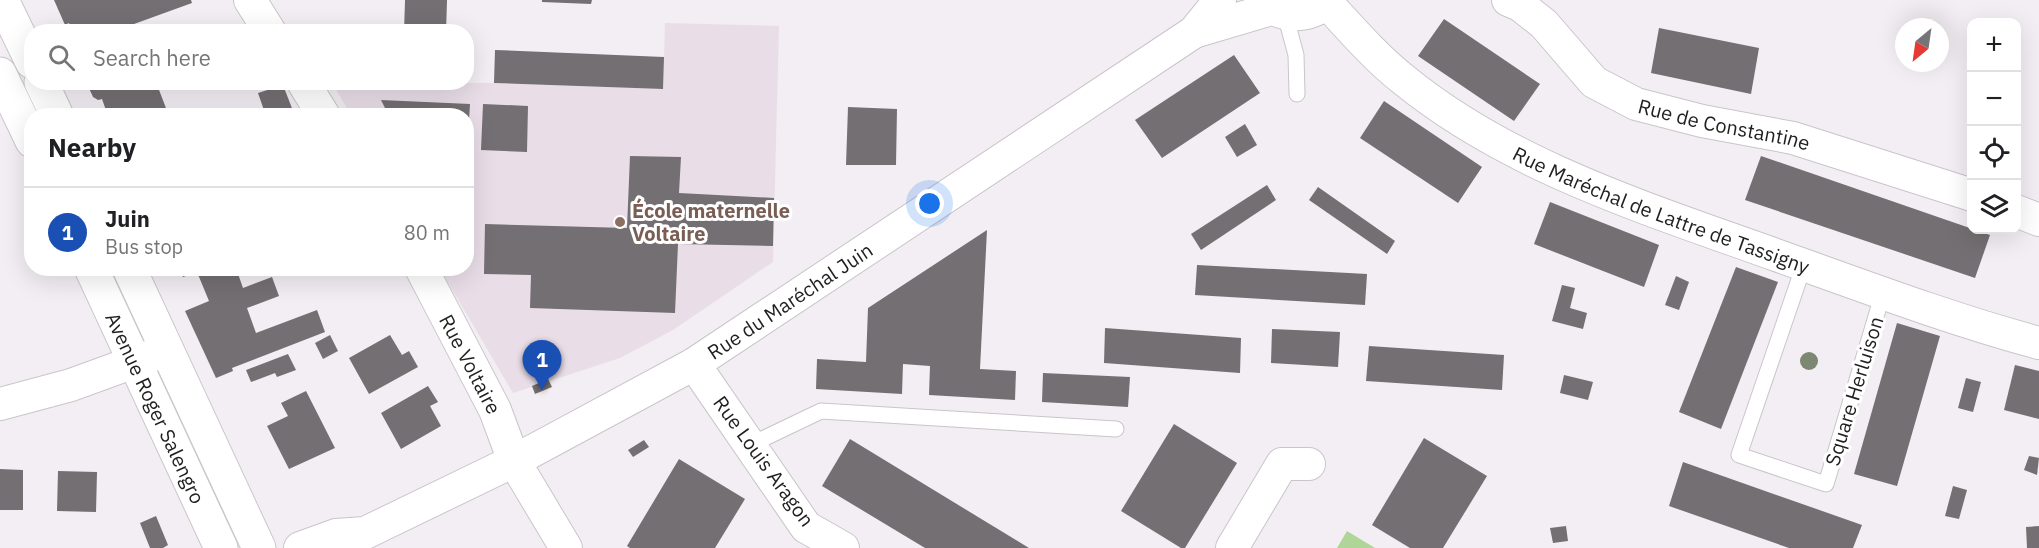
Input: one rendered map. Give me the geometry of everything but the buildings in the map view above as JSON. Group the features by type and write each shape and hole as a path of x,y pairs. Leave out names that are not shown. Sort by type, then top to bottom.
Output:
{"main road":[{"path":"2,0 24,45"},
{"path":"0,74 24,124"},
{"path":"45,90 53,108"},
{"name":"Avenue Roger Salengro","path":"95,276 221,548"},
{"name":"Avenue Roger Salengro","path":"133,276 259,548"}],"street":[{"path":"250,0 265,24"},
{"name":"Rue du Maréchal Juin","path":"1194,32 1220,0"},
{"name":"Rue du Maréchal Juin","path":"300,548 336,535 360,541 694,364 1194,32 1273,8 1300,15 1315,11 1328,1"},
{"name":"Rue Maréchal de Lattre de Tassigny","path":"1328,1 1402,80 1464,123 1521,155 1646,208 1975,326 2039,343"},
{"name":"Rue de Constantine","path":"1517,2 1544,24 1594,82 1636,104 1702,121 1793,138 1967,194"},
{"path":"308,90 319,108"},
{"path":"2021,213 2039,220"},
{"name":"Rue Voltaire","path":"425,276 495,410 514,460 566,548"},
{"path":"0,404 71,385 167,350"},
{"name":"Rue Louis Aragon","path":"694,364 806,527 843,548"},
{"path":"1232,548 1282,464 1308,464"}],"lane":[{"path":"1273,8 1296,55 1297,94"},
{"name":"Square Herluison","path":"1804,265 1739,454 1826,484 1883,293"},
{"path":"750,445 821,411 1116,429"}],"shaded area":[{"name":"École maternelle Voltaire","path":"665,23 779,26 773,262 673,330 620,358 513,393 444,276 474,276 474,108 347,108 336,90 474,90 474,83 663,89"}],"green space":[{"path":"1347,531 1375,548 1337,548"}],"place":[{"name":"École maternelle Voltaire","path":"620,222"},
{"name":"Juin","path":"542,390"}]}
